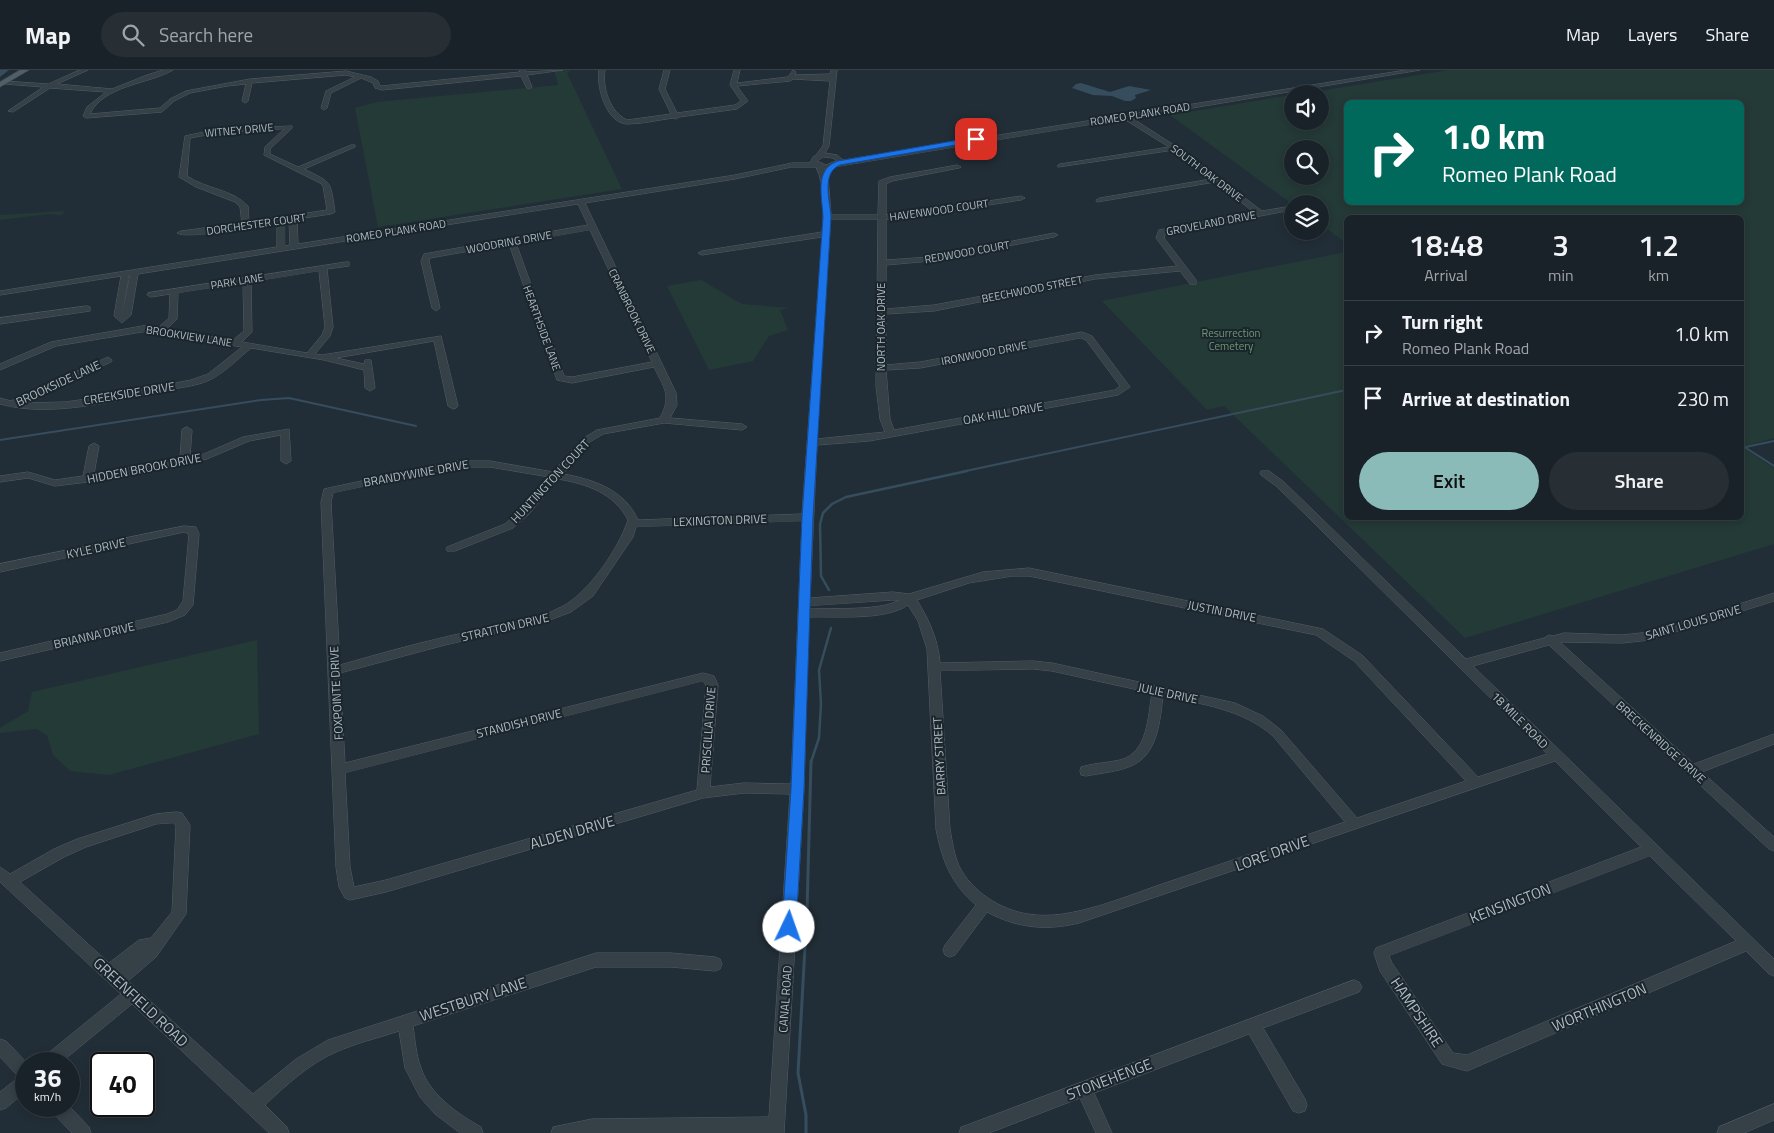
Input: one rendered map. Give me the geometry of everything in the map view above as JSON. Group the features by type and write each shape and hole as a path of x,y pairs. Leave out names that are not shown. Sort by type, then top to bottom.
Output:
{"main road":[{"path":"2,84 25,70"}],"street":[{"path":"11,111 50,86 85,70"},
{"path":"170,70 144,77 113,91 88,111 86,115 88,117 158,111 165,109 174,99 194,90 250,81 340,73 362,75 373,79 377,87 382,88 523,72 560,70"},
{"path":"602,70 604,96 618,119 623,122 741,106 745,101 733,85"},
{"path":"667,70 662,88 676,116"},
{"path":"733,85 737,70"},
{"name":"ROMEO PLANK ROAD","path":"836,159 863,157 1417,70"},
{"path":"523,72 529,87"},
{"path":"449,73 452,81"},
{"path":"733,85 788,80 792,74 834,75 826,146 817,161"},
{"path":"324,108 328,92 362,75"},
{"path":"245,102 250,81"},
{"path":"2,84 32,84 113,91"},
{"name":"SOUTH OAK DRIVE","path":"1132,115 1150,128 1152,133"},
{"name":"SOUTH OAK DRIVE","path":"1124,116 1143,130 1152,133 1176,148 1261,214"},
{"name":"WITNEY DRIVE","path":"246,226 244,206 236,199 192,184 183,178 186,137 189,135 290,127 271,142 266,152 272,159 299,169"},
{"path":"299,169 354,146"},
{"path":"826,146 836,159"},
{"path":"1060,166 1176,148"},
{"path":"817,161 836,159"},
{"path":"824,176 836,159"},
{"path":"817,161 831,166"},
{"name":"ROMEO PLANK ROAD","path":"0,293 580,202 817,161"},
{"name":"CANAL ROAD","path":"777,1129 798,789 807,517 827,217 824,176 817,161"},
{"name":"NORTH OAK DRIVE","path":"891,434 884,418 882,402 880,218 884,181 957,167"},
{"name":"DORCHESTER COURT","path":"181,233 246,226 331,212 327,185 317,177 299,169"},
{"path":"1100,200 1216,180"},
{"name":"HAVENWOOD COURT","path":"827,217 880,218 922,214 1022,198"},
{"name":"CRANBROOK DRIVE","path":"580,202 672,399 670,410 664,420"},
{"name":"GROVELAND DRIVE","path":"1193,282 1160,238 1162,232 1284,210"},
{"path":"293,219 294,247"},
{"path":"281,221 281,249"},
{"name":"WOODRING DRIVE","path":"436,308 425,261 427,256 591,227"},
{"path":"702,253 826,234"},
{"name":"REDWOOD COURT","path":"881,263 931,259 1054,234"},
{"name":"HEARTHSIDE LANE","path":"512,241 560,378 572,380 657,364"},
{"name":"PARK LANE","path":"151,295 346,264"},
{"path":"309,356 328,331 327,299 323,268"},
{"name":"BEECHWOOD STREET","path":"882,312 934,308 1095,277 1182,268"},
{"path":"121,332 122,320 127,315 134,273"},
{"path":"122,320 118,316 124,274"},
{"path":"235,343 248,332 247,280"},
{"path":"161,330 172,319 174,292"},
{"path":"121,296 130,294"},
{"path":"0,321 51,312 87,310"},
{"name":"BROOKVIEW LANE","path":"0,367 54,344 148,328 322,358 368,368"},
{"name":"IRONWOOD DRIVE","path":"882,368 920,365 1073,335 1084,335"},
{"name":"OAK HILL DRIVE","path":"813,442 852,440 891,434 1123,390 1125,387 1123,382 1090,338 1084,335"},
{"name":"BROOKVIEW LANE","path":"322,358 438,338 453,406"},
{"name":"CREEKSIDE DRIVE","path":"4,403 30,407 81,402 193,382 211,376 248,346"},
{"path":"367,350 370,388"},
{"name":"BROOKSIDE LANE","path":"4,403 108,360"},
{"name":"HUNTINGTON COURT","path":"451,549 509,526 525,512 585,441 600,432 664,420 742,427"},
{"path":"185,460 187,430"},
{"name":"HIDDEN BROOK DRIVE","path":"0,479 28,475 55,483 88,479 219,452 246,439 286,431 286,461"},
{"path":"88,479 94,446"},
{"name":"BRANDYWINE DRIVE","path":"328,491 434,467 469,462 557,476 588,483 608,492 630,511 633,524"},
{"name":"18 MILE ROAD","path":"1265,473 1286,489 1774,969"},
{"name":"FOXPOINTE DRIVE","path":"328,491 326,502 344,867 346,887 350,894"},
{"name":"LEXINGTON DRIVE","path":"633,524 807,517"},
{"name":"STRATTON DRIVE","path":"335,670 445,641 542,619 567,609 589,593 628,537 633,524"},
{"name":"KYLE DRIVE","path":"0,568 192,529 195,537 189,601 186,610"},
{"name":"JUSTIN DRIVE","path":"805,607 834,606 872,611 897,607 910,598 943,586 993,573 1029,572 1319,632 1358,658 1478,784"},
{"name":"BARRY STREET","path":"910,598 919,610 929,638 934,667 944,837 956,873 985,904"},
{"name":"SAINT LOUIS DRIVE","path":"1464,664 1549,639 1582,636 1622,639 1650,636 1774,598"},
{"name":"BRIANNA DRIVE","path":"0,657 168,618 186,610"},
{"name":"BRECKENRIDGE DRIVE","path":"1549,639 1774,844"},
{"name":"JULIE DRIVE","path":"934,667 1033,665 1078,672 1223,704 1268,724 1354,824"},
{"name":"STANDISH DRIVE","path":"340,769 699,677"},
{"name":"PRISCILLA DRIVE","path":"699,677 710,679 712,685 703,794"},
{"path":"1086,771 1129,762 1143,750 1148,742 1158,691"},
{"path":"1693,770 1774,739"},
{"name":"LORE DRIVE","path":"985,904 1004,914 1023,919 1042,922 1070,919 1235,866 1556,756"},
{"name":"ALDEN DRIVE","path":"350,894 386,886 703,794 744,788 798,789"},
{"path":"5,877 82,843 156,819 177,817 183,825 179,914 155,944 151,952 114,976"},
{"name":"KENSINGTON","path":"1385,966 1381,953 1652,849"},
{"name":"GREENFIELD ROAD","path":"5,877 114,976 281,1133"},
{"path":"950,950 985,904"},
{"name":"WORTHINGTON","path":"1448,1059 1467,1063 1748,943"},
{"name":"WESTBURY LANE","path":"253,1105 293,1068 311,1056 334,1045 596,960 670,960 715,964"},
{"name":"HAMPSHIRE","path":"1385,966 1448,1059"},
{"name":"STONEHENGE","path":"966,1133 1354,987"},
{"path":"62,1052 132,994"},
{"path":"405,1021 410,1057 416,1075 453,1120 475,1133"},
{"path":"1252,1024 1299,1105"},
{"path":"0,1046 15,1061"},
{"path":"1084,1088 1104,1133"},
{"path":"0,1102 15,1090"},
{"path":"1726,1133 1774,1112"},
{"path":"68,1117 82,1133"},
{"path":"559,1133 592,1127 657,1130 777,1129"}],"green space":[{"path":"554,70 571,70 567,73 622,189 378,227 355,108 377,102 558,85"},
{"path":"1449,70 1774,70 1774,438 1744,446 1744,215 1344,215 1344,242 1329,231 1329,195 1284,195 1284,198 1170,115 1284,96 1284,130 1329,130 1329,89"},
{"path":"65,211 62,215 49,214 0,220 0,215"},
{"name":"Resurrection Cemetery","path":"1344,252 1344,520 1744,520 1744,448 1774,468 1774,544 1465,638 1224,406 1207,410 1102,301"},
{"path":"701,280 742,304 790,308 780,310 788,330 769,336 753,361 709,370 667,286"},
{"path":"257,640 259,734 109,775 70,771 53,755 47,735 36,729 0,733 0,728 28,711 32,692"}],"water":[{"path":"1081,83 1110,92 1129,86 1151,90 1135,95 1136,98 1131,101 1125,101 1112,96 1093,95 1072,88 1076,84"}],"waterway":[{"path":"0,74 5,70"},
{"path":"961,472 1344,390"},
{"path":"0,440 261,400 289,398 416,426"},
{"path":"1744,447 1774,441"},
{"path":"1746,448 1774,466"},
{"path":"829,590 821,576 820,524 823,513 832,504 846,497 967,471"},
{"path":"811,762 819,738 821,704 819,670 831,628"},
{"path":"806,1133 806,1115 798,1073 807,911 811,761"}],"route":[{"path":"789,927 798,789 807,517 827,217 824,176 831,166 838,163 863,157 976,139"}]}
